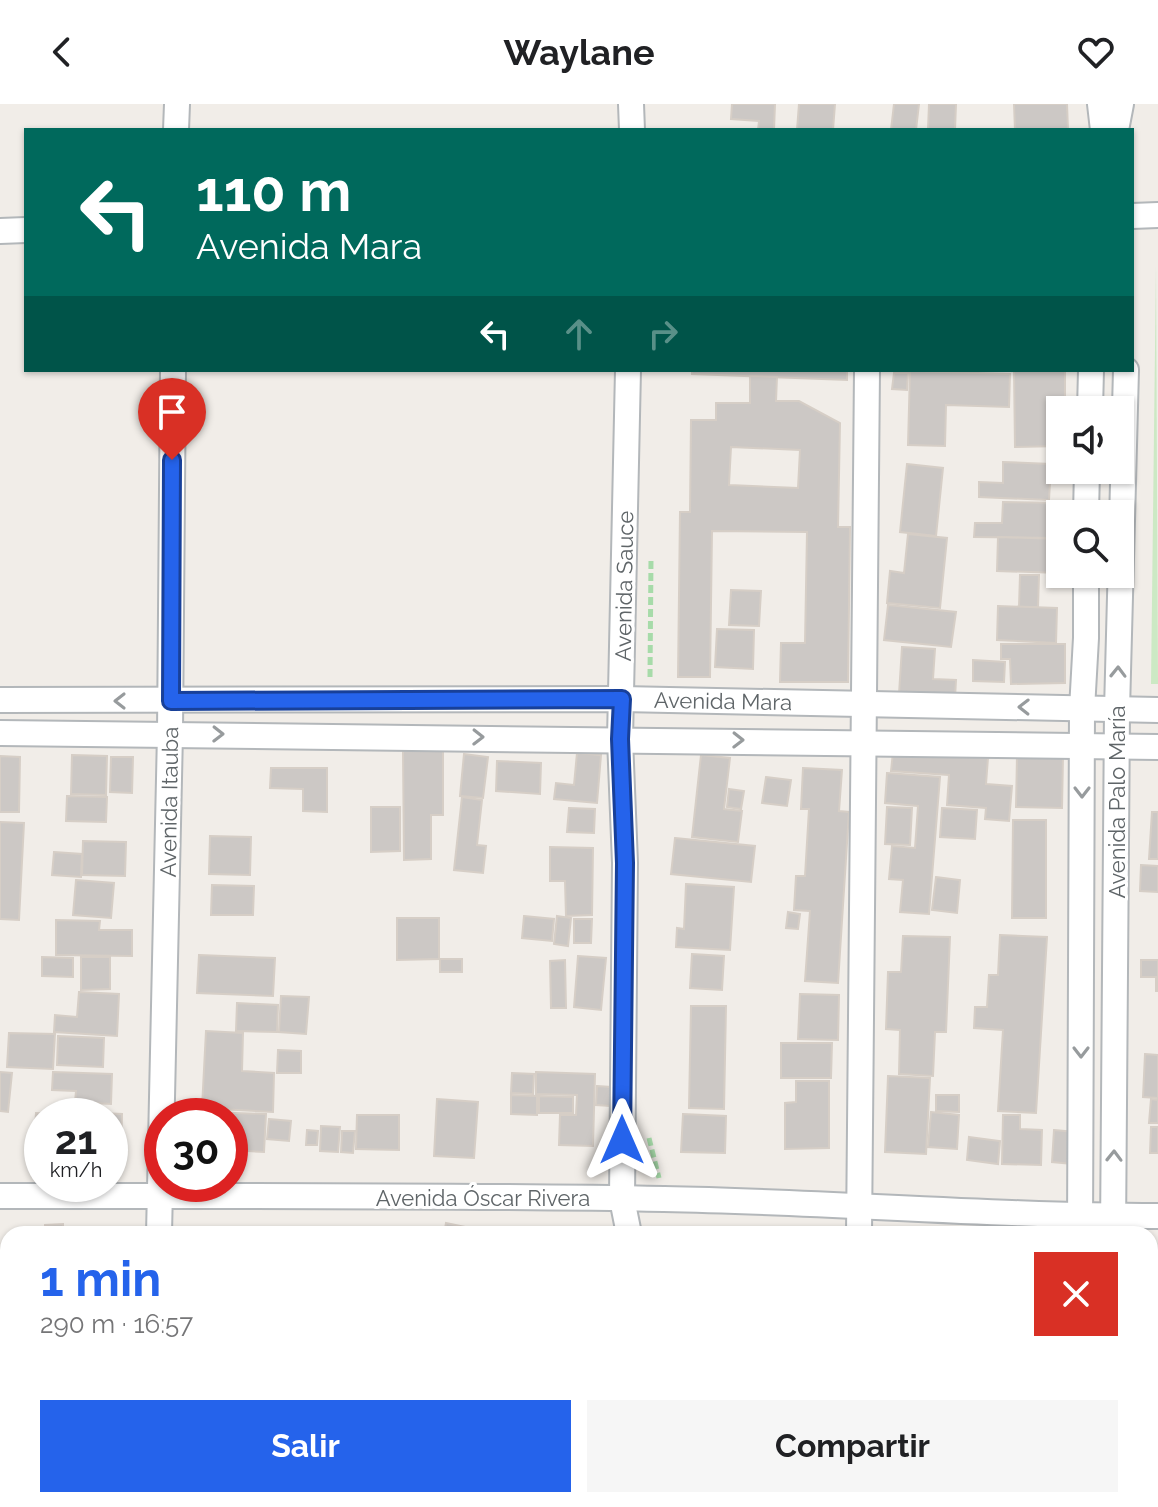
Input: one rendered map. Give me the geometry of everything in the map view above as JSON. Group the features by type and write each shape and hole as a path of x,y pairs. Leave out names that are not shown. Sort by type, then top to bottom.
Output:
{"street":[{"path":"176,128 177,104"},
{"path":"631,104 632,128"},
{"path":"1100,104 1103,128"},
{"path":"1116,128 1121,104"},
{"path":"1134,216 1158,215"},
{"path":"0,231 24,230"},
{"name":"Avenida Itauba","path":"161,1098 171,701 173,372"},
{"name":"Avenida Sauce","path":"627,1226 622,1199 625,863 620,739 628,372"},
{"path":"859,1226 867,372"},
{"path":"1090,396 1091,372"},
{"name":"Avenida Palo María","path":"1113,1225 1117,710 1126,372"},
{"name":"Avenida Palo María","path":"1080,1225 1082,709 1086,588"},
{"name":"Avenida Mara","path":"0,700 622,699 1158,710"},
{"name":"Avenida Mara","path":"0,733 864,741 1158,747"},
{"name":"Avenida Óscar Rivera","path":"0,1196 144,1196"},
{"name":"Avenida Óscar Rivera","path":"248,1197 622,1199 859,1205 1080,1225 1113,1225 1158,1216"},
{"name":"Avenida Itauba","path":"159,1202 159,1226"}],"green space":[{"path":"1156,265 1158,684 1151,684"}],"building":[{"path":"732,104 775,104 774,128 758,128 759,121 731,119"},
{"path":"799,104 835,104 833,128 797,128"},
{"path":"894,104 919,104 916,128 891,128"},
{"path":"929,104 956,104 955,128 928,128"},
{"path":"1014,104 1067,104 1068,128 1015,128"},
{"path":"847,372 847,380 692,374"},
{"path":"910,372 1010,374 1009,407 946,405 945,446 908,445"},
{"path":"1014,372 1065,372 1065,396 1046,396 1046,446 1015,447"},
{"path":"894,373 908,373 907,390 892,389"},
{"path":"750,376 777,377 776,401 799,401 840,423 838,527 850,527 848,682 780,682 781,643 805,643 807,532 712,531 710,677 678,677 680,512 690,512 691,420 716,420 716,403 750,403","holes":["731,447 800,450 798,488 729,485"]},
{"path":"1003,462 1046,464 1049,500 979,497 979,482 1003,483"},
{"path":"907,464 943,468 936,536 900,532"},
{"path":"1003,502 1046,503 1046,538 974,537 975,523 1002,523"},
{"path":"908,534 947,538 940,608 887,603 890,571 904,573"},
{"path":"998,537 1046,539 1046,573 997,571"},
{"path":"1020,575 1039,575 1038,607 1019,607"},
{"path":"731,590 761,591 759,626 729,625"},
{"path":"888,605 956,612 951,647 884,640"},
{"path":"998,606 1057,608 1056,643 997,640"},
{"path":"717,629 754,630 753,669 715,667"},
{"path":"1001,644 1065,644 1065,683 1011,684 1010,659 1001,659"},
{"path":"902,647 935,649 933,679 956,680 955,698 899,694"},
{"path":"973,660 1005,662 1004,682 973,681"},
{"path":"403,751 443,751 443,815 431,815 431,859 404,860"},
{"path":"893,752 988,758 986,784 1012,786 1009,821 985,819 986,808 947,805 949,775 891,771"},
{"path":"577,753 601,755 597,803 554,799 556,783 574,785"},
{"path":"464,754 488,757 483,798 460,796"},
{"path":"72,755 107,756 106,795 71,794"},
{"path":"701,755 730,758 724,809 742,811 738,842 692,837"},
{"path":"0,756 20,757 19,812 0,812"},
{"path":"1017,756 1063,756 1062,808 1016,807"},
{"path":"111,757 133,757 132,793 110,792"},
{"path":"497,761 541,763 540,794 496,791"},
{"path":"271,768 327,768 327,812 303,811 303,789 270,788"},
{"path":"803,768 842,770 839,811 849,812 838,983 805,981 810,911 794,910 796,876 805,876 809,809 801,809"},
{"path":"887,773 940,777 929,914 900,912 903,880 889,879 892,846 915,848 918,806 885,803"},
{"path":"766,777 791,780 787,806 762,803"},
{"path":"729,789 744,791 741,809 727,807"},
{"path":"67,796 107,797 106,822 66,821"},
{"path":"462,797 482,800 477,845 486,846 483,873 454,870"},
{"path":"371,807 400,807 400,851 371,852"},
{"path":"887,807 912,808 910,845 885,844"},
{"path":"569,808 595,809 594,833 567,832"},
{"path":"942,808 977,810 975,839 940,837"},
{"path":"1152,812 1158,812 1158,859 1149,859"},
{"path":"1013,820 1046,820 1046,918 1012,918"},
{"path":"0,822 24,823 19,920 0,919"},
{"path":"210,836 251,837 250,875 209,874"},
{"path":"675,838 755,846 751,882 671,874"},
{"path":"83,841 126,842 125,876 82,875"},
{"path":"550,847 593,848 592,915 566,916 565,881 550,881"},
{"path":"54,852 82,854 81,877 52,875"},
{"path":"1141,865 1158,866 1158,892 1140,891"},
{"path":"936,877 960,880 957,913 932,910"},
{"path":"76,880 114,883 111,918 73,915"},
{"path":"686,884 734,887 730,950 676,947 677,928 684,929"},
{"path":"212,885 254,886 253,915 211,915"},
{"path":"788,912 800,914 798,929 786,928"},
{"path":"524,916 554,919 552,941 522,938"},
{"path":"557,916 571,918 568,946 554,944"},
{"path":"397,918 439,918 439,959 397,960"},
{"path":"574,919 592,919 591,943 574,943"},
{"path":"56,920 100,921 99,930 132,930 132,956 56,955"},
{"path":"1000,935 1047,937 1036,1113 998,1111 1003,1030 974,1028 975,1007 987,1007 989,975 998,975"},
{"path":"903,936 950,937 946,1032 935,1032 933,1076 899,1074 900,1030 886,1029 888,972 901,972"},
{"path":"692,954 724,956 722,990 690,988"},
{"path":"199,955 275,958 273,996 197,993"},
{"path":"578,956 606,958 601,1010 574,1007"},
{"path":"42,957 73,958 73,977 42,976"},
{"path":"81,957 110,957 110,989 81,990"},
{"path":"440,959 462,959 462,972 440,972"},
{"path":"565,960 566,1008 551,1008 550,961"},
{"path":"1141,960 1158,960 1158,991 1156,977 1141,977"},
{"path":"79,992 119,994 117,1036 54,1032 55,1015 77,1017"},
{"path":"800,994 839,995 838,1040 798,1039"},
{"path":"281,996 309,997 306,1034 279,1032"},
{"path":"237,1003 278,1005 277,1032 236,1031"},
{"path":"691,1006 726,1006 724,1109 689,1108"},
{"path":"206,1031 243,1033 242,1071 274,1073 273,1112 248,1111 248,1098 203,1098"},
{"path":"9,1033 55,1034 53,1069 7,1067"},
{"path":"58,1036 104,1038 103,1067 57,1065"},
{"path":"781,1043 832,1043 831,1078 781,1078"},
{"path":"278,1050 301,1051 301,1073 277,1073"},
{"path":"1145,1054 1158,1055 1158,1098 1143,1097"},
{"path":"0,1072 12,1073 8,1112 0,1111"},
{"path":"53,1072 112,1074 111,1098 75,1098 76,1091 52,1090"},
{"path":"536,1072 595,1074 593,1146 559,1145 560,1115 576,1115 577,1095 536,1094"},
{"path":"512,1073 534,1074 533,1094 511,1093"},
{"path":"888,1076 930,1078 926,1154 885,1152"},
{"path":"796,1081 829,1081 829,1148 785,1149 785,1103 796,1102"},
{"path":"597,1086 611,1087 610,1106 596,1105"},
{"path":"511,1095 537,1096 537,1115 511,1114"},
{"path":"936,1095 959,1095 959,1112 936,1111"},
{"path":"539,1096 573,1097 573,1113 539,1113"},
{"path":"437,1099 478,1102 474,1158 434,1156"},
{"path":"1151,1099 1158,1100 1158,1123 1149,1123"},
{"path":"931,1112 959,1115 957,1149 928,1147"},
{"path":"248,1113 266,1114 264,1152 248,1151"},
{"path":"683,1114 726,1116 725,1153 681,1152"},
{"path":"357,1115 399,1115 399,1150 356,1149"},
{"path":"1003,1115 1020,1115 1020,1129 1042,1130 1041,1165 1002,1164"},
{"path":"269,1119 291,1121 289,1141 267,1139"},
{"path":"321,1126 340,1127 338,1152 320,1151"},
{"path":"1151,1127 1158,1127 1158,1153 1150,1153"},
{"path":"307,1130 318,1131 317,1145 306,1145"},
{"path":"1054,1130 1075,1132 1072,1164 1052,1162"},
{"path":"342,1131 355,1131 353,1153 341,1152"},
{"path":"969,1137 1000,1141 998,1164 967,1160"}],"route":[{"path":"172,460 171,701 622,699 620,739 625,863 622,1140"}]}
